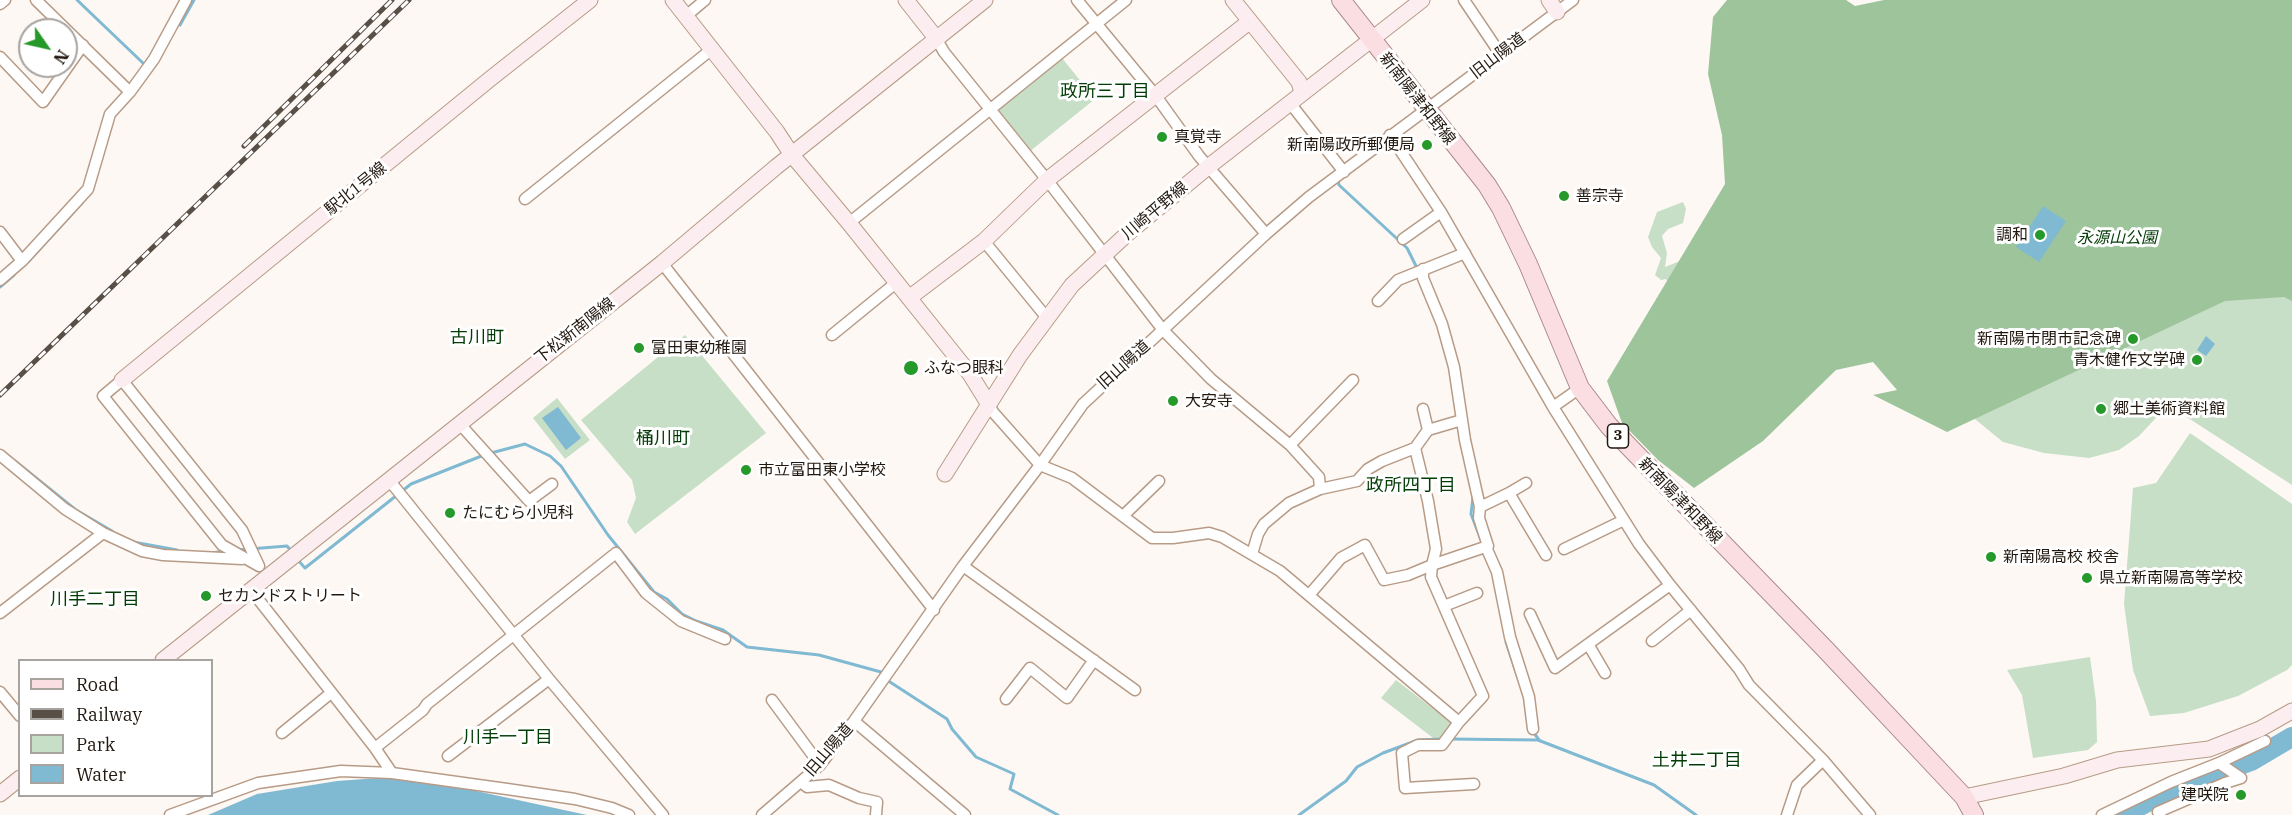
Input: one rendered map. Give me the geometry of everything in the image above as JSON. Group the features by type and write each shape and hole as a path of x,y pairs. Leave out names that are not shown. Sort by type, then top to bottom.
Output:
{"main road":[{"name":"新南陽津和野線","path":"1341,0 1487,185 1501,208 1528,264 1580,388 1609,426 1826,650 1964,797 1974,815"}],"street":[{"path":"0,4 5,0"},
{"path":"36,0 130,92"},
{"path":"2,275 22,261 88,189 110,114 130,92 154,59 186,0"},
{"name":"駅北1号線","path":"122,380 591,0"},
{"path":"673,0 792,155 970,374 993,412 1040,465 1072,478 1152,538 1173,538 1209,533 1222,537 1280,571 1459,722"},
{"path":"686,16 705,0"},
{"path":"906,0 936,38 944,52 1163,330 1210,379 1290,445 1319,477 1320,489"},
{"name":"下松新南陽線","path":"164,659 251,590 258,567 389,480 985,0"},
{"path":"1077,0 1156,96 1208,167 1266,234"},
{"path":"849,223 1126,0"},
{"path":"1233,0 1299,82 1302,92"},
{"name":"川崎平野線","path":"945,474 966,443 988,403 1072,285 1208,167 1422,0"},
{"path":"1464,0 1501,55"},
{"name":"旧山陽道","path":"762,815 820,765 855,721 963,566 1083,404 1309,197 1501,55 1553,6 1573,0"},
{"path":"909,298 984,241 1047,180 1249,22"},
{"path":"0,57 43,102 83,45"},
{"path":"525,200 712,49"},
{"path":"1290,103 1344,172"},
{"path":"1390,135 1466,253 1554,406 1639,544 1739,669 1749,685 1823,760 1870,815"},
{"path":"1403,239 1441,212"},
{"path":"0,232 22,261"},
{"path":"984,241 1047,318"},
{"path":"1378,301 1398,280 1466,253"},
{"path":"662,262 934,610"},
{"path":"1423,269 1423,278 1442,324 1454,367 1462,420 1480,507 1479,518 1488,546 1486,547 1497,572 1510,637 1528,697 1533,729"},
{"path":"832,335 897,282"},
{"path":"122,380 242,530 258,567 222,545 103,396 122,380"},
{"path":"1290,445 1353,380"},
{"path":"1554,406 1580,388"},
{"path":"1423,409 1428,430"},
{"path":"1252,554 1258,534 1264,524 1289,503 1320,489 1357,481 1368,469 1382,461 1416,448 1428,430 1462,420"},
{"path":"459,423 529,501 552,484"},
{"path":"1416,448 1436,549 1431,577 1483,696 1442,745 1418,745 1402,753 1406,788 1474,784"},
{"path":"0,455 65,509 103,533 142,551 258,567"},
{"path":"389,480 549,679 663,815"},
{"path":"1123,516 1159,481"},
{"path":"1480,507 1526,483"},
{"path":"1509,493 1546,555"},
{"path":"1570,550 1624,520"},
{"path":"0,613 103,533"},
{"path":"1310,594 1341,558 1365,544 1384,580 1486,547"},
{"path":"375,748 616,553 646,593 681,621 725,639"},
{"path":"963,566 1135,690"},
{"path":"1530,614 1555,668 1670,585"},
{"path":"251,590 393,773"},
{"path":"1444,606 1478,593"},
{"path":"1652,641 1691,610"},
{"path":"1588,644 1605,673"},
{"path":"1006,699 1030,668 1067,698 1094,660"},
{"path":"448,756 549,679"},
{"path":"0,692 18,714"},
{"path":"282,733 331,693"},
{"path":"772,700 820,765"},
{"path":"1964,797 2064,776 2117,760 2209,749 2260,729 2292,711"},
{"path":"855,721 965,815"},
{"path":"2102,815 2265,741"},
{"path":"1787,815 1797,785 1823,760"},
{"path":"2160,815 2158,812 2241,778 2219,763"},
{"path":"170,815 258,783 341,771 393,773 575,799 629,815"},
{"path":"0,794 18,779"},
{"path":"801,782 807,787 829,785 877,802 876,815"}],"green space":[{"name":"永源山公園","path":"1727,0 1846,0 1855,6 1884,0 2292,0 2292,301 2284,297 2225,301 1947,432 1873,395 1897,390 1873,362 1836,370 1763,441 1694,488 1658,460 1622,423 1607,381 1725,184 1722,135 1708,74 1713,17"},
{"name":"永源山公園","path":"2292,0 2292,485 2168,405 2139,436 2119,450 2089,458 2044,453 2003,442 1954,402"},
{"path":"1062,58 1095,99 1029,152 996,112"},
{"path":"1683,202 1686,209 1683,223 1668,229 1662,236 1667,253 1665,267 1695,255 1670,286 1666,279 1661,280 1655,275 1661,258 1652,247 1648,237 1657,212"},
{"path":"685,335 766,433 635,534 627,522 636,498 632,480 581,420"},
{"path":"557,398 590,440 565,459 533,418"},
{"path":"2190,433 2292,504 2292,665 2287,670 2238,696 2184,713 2150,716 2133,670 2124,604 2133,488 2156,483"},
{"path":"2090,657 2096,701 2097,742 2088,750 2033,758 2022,695 2007,670"},
{"path":"1396,680 1453,724 1437,741 1381,698"}],"water":[{"path":"2043,206 2066,221 2039,262 2016,247"},
{"path":"2206,336 2215,344 2206,356 2197,350"},
{"path":"558,407 581,438 566,450 542,418"},
{"path":"407,776 587,815 208,815 257,794 337,781"}],"waterway":[{"path":"77,0 144,64"},
{"path":"180,25 194,0"},
{"path":"1338,180 1339,185 1407,248 1418,270"},
{"path":"28,262 82,203"},
{"path":"0,287 14,275"},
{"path":"491,453 525,444 550,456 561,466 608,535 654,592 667,599 682,614 723,630 747,647 819,655 881,672 890,682 947,719 952,729 976,757 1014,774 1010,789 1058,815"},
{"path":"297,559 305,568 411,484 484,455"},
{"path":"15,461 76,510 112,531"},
{"path":"1473,497 1471,514 1483,545"},
{"path":"133,542 177,550"},
{"path":"237,550 287,546 291,551"},
{"path":"211,553 225,551"},
{"path":"1506,642 1518,678"},
{"path":"1533,732 1540,741"},
{"path":"2123,815 2157,797 2251,761 2292,737"},
{"path":"1299,815 1346,781 1357,767 1383,753 1418,740 1442,739"},
{"path":"1449,739 1538,740 1654,785 1696,815"}],"railway":[{"path":"244,146 392,0"},
{"path":"0,395 409,0"}],"place":[{"name":"真覚寺","path":"1162,137"},
{"name":"新南陽政所郵便局","path":"1427,145"},
{"name":"善宗寺","path":"1564,196"},
{"name":"調和","path":"2040,235"},
{"name":"新南陽市閉市記念碑","path":"2133,339"},
{"name":"富田東幼稚園","path":"639,348"},
{"name":"青木健作文学碑","path":"2197,360"},
{"name":"ふなつ眼科","path":"911,368"},
{"name":"大安寺","path":"1173,401"},
{"name":"郷土美術資料館","path":"2101,409"},
{"name":"市立富田東小学校","path":"746,470"},
{"name":"たにむら小児科","path":"450,513"},
{"name":"新南陽高校 校舎","path":"1991,557"},
{"name":"県立新南陽高等学校","path":"2087,578"},
{"name":"セカンドストリート","path":"206,596"},
{"name":"建咲院","path":"2241,795"}],"district":[{"name":"政所三丁目","path":"1105,92"},
{"name":"古川町","path":"477,338"},
{"name":"桶川町","path":"663,439"},
{"name":"政所四丁目","path":"1411,486"},
{"name":"川手二丁目","path":"95,600"},
{"name":"川手一丁目","path":"508,738"},
{"name":"土井二丁目","path":"1697,761"}]}
